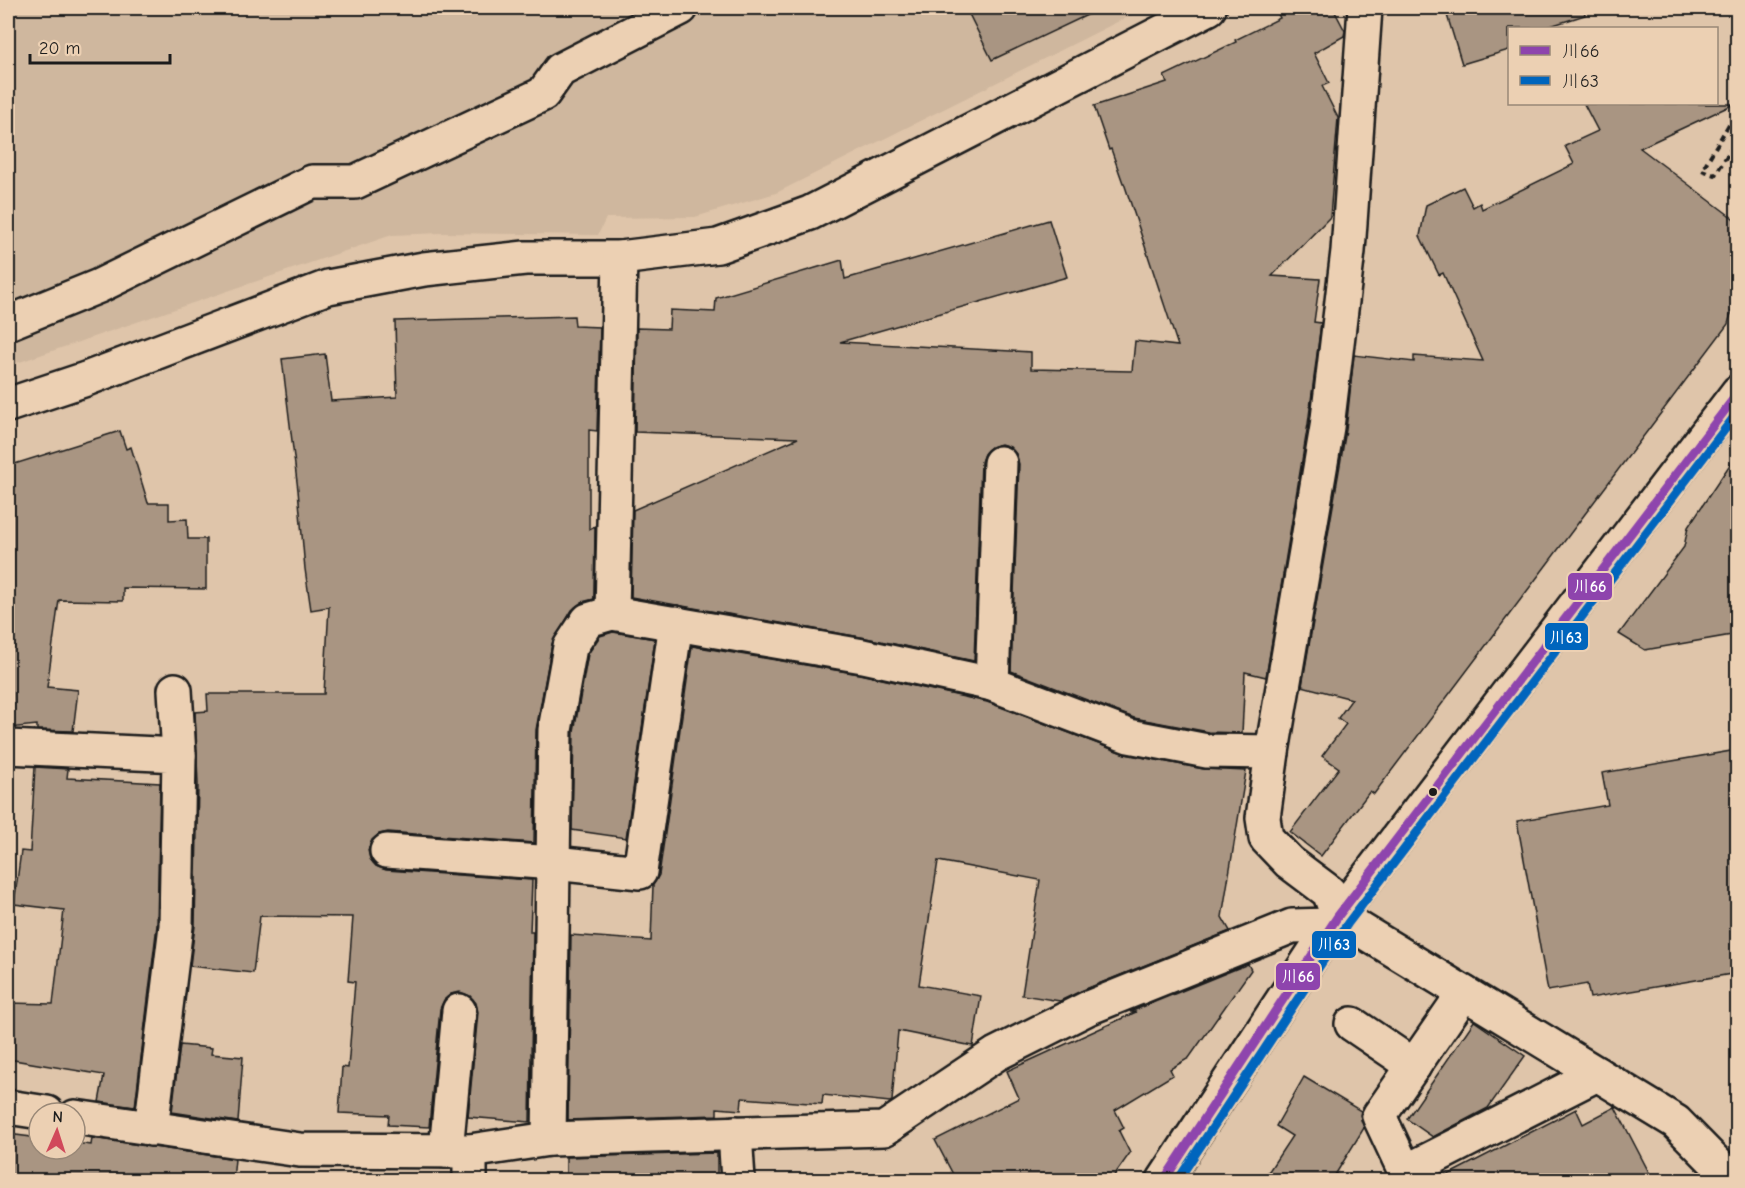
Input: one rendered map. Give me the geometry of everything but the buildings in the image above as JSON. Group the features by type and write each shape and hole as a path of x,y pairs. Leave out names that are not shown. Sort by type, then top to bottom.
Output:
{"street":[{"path":"8,323 99,286 312,182 355,182 439,143 543,94 560,69 681,8"},
{"path":"8,405 86,379 328,287 424,269 525,258 620,258 718,246 810,213 1209,8"},
{"path":"1335,921 1329,892 1289,862 1266,838 1263,818 1328,415 1348,251 1365,8"},
{"path":"612,613 620,258"},
{"path":"1164,1180 1335,921 1737,392"},
{"path":"992,684 1000,463"},
{"path":"549,1138 555,730 570,647 588,620 612,613 863,657 992,684 1129,736 1207,751 1272,752"},
{"path":"387,851 554,863 640,872 676,623"},
{"path":"151,1129 176,926 179,755 175,690"},
{"path":"8,747 179,755"},
{"path":"87,1119 300,1150 462,1161 549,1138 884,1129 996,1054 1088,1008 1292,926 1335,921 1464,993 1676,1122 1733,1180"},
{"path":"1464,993 1379,1116 1407,1176 1597,1074"},
{"path":"459,1011 462,1161"},
{"path":"1352,1024 1414,1066"},
{"path":"8,1107 27,1110"},
{"path":"735,1133 738,1180"}],"path":[{"path":"1733,146 1715,175 1702,170 1737,109"}],"shaded area":[{"path":"8,8 1145,8 776,193 695,217 606,218 598,235 442,233 392,235 8,366"}],"transit line":[{"name":"川66","path":"1164,1180 1338,916 1738,393"},
{"name":"川63","path":"1178,1180 1348,923 1738,412"}]}
